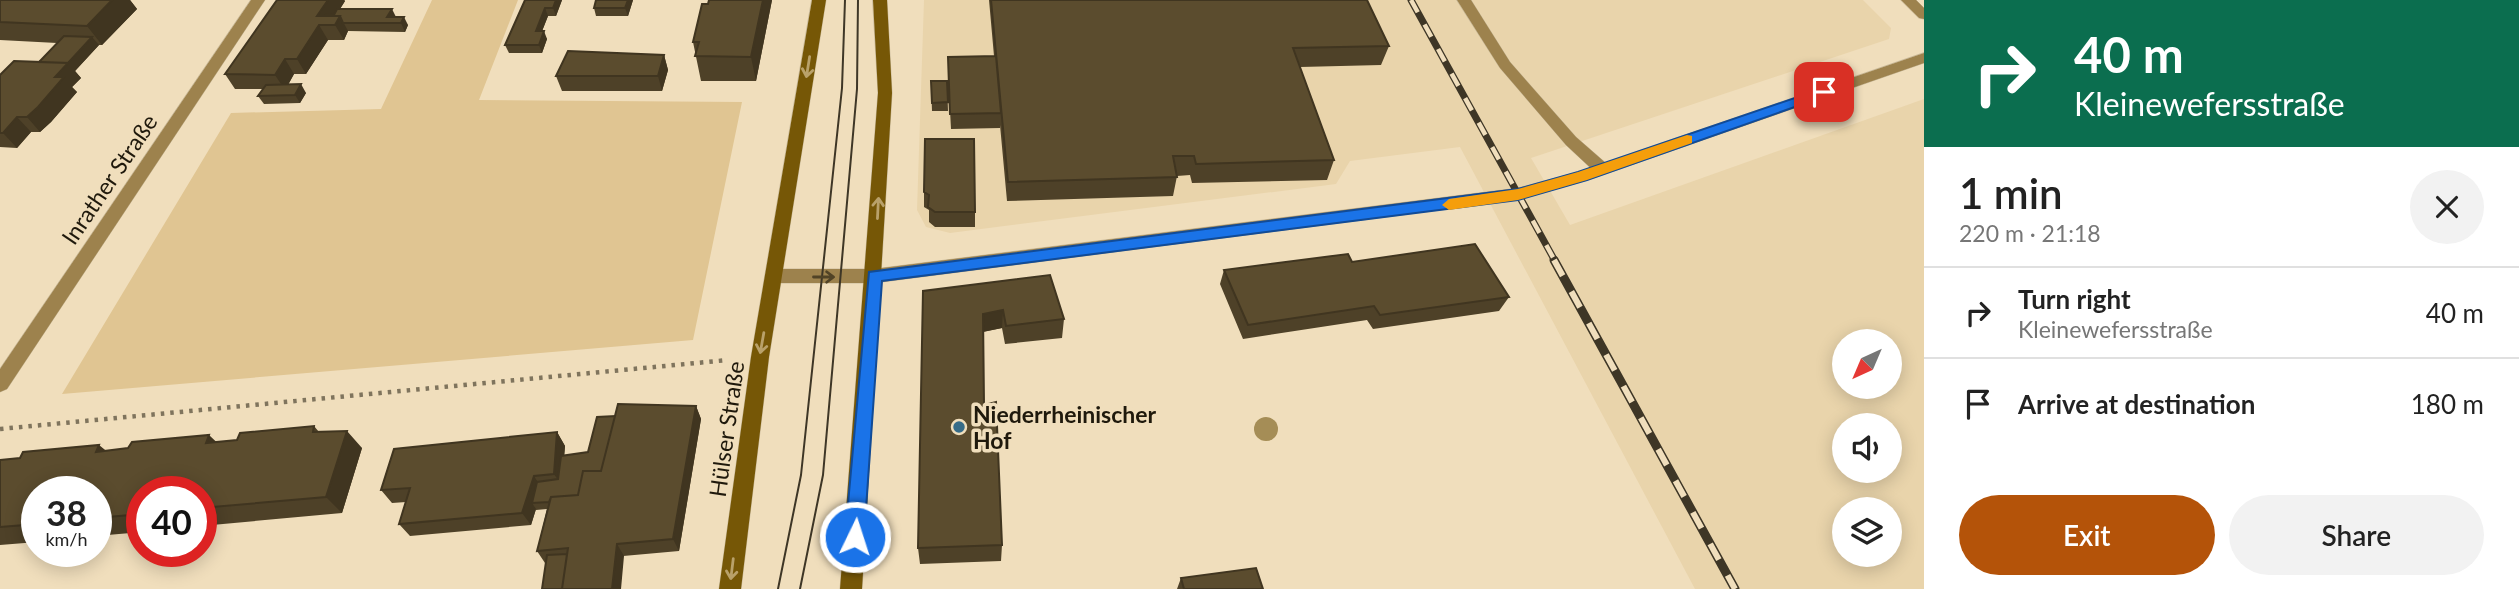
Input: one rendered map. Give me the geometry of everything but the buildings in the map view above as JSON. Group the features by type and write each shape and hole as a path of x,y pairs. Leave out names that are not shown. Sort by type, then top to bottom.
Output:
{"street":[{"name":"Inrather Straße","path":"0,384 258,0"},
{"name":"Hülser Straße","path":"730,589 760,357 819,0"},
{"path":"851,589 885,93 880,0"},
{"path":"1464,0 1505,65 1571,141 1602,169"},
{"path":"1908,0 1924,15"},
{"path":"774,276 874,276 1481,201 1518,194 1602,169 1924,58"}],"path":[{"path":"0,429 760,357"}],"shaded area":[{"path":"432,0 518,0 479,100 742,102 693,340 62,394 231,113 381,109"},
{"path":"924,0 1863,0 1891,28 1889,39 1531,158 1570,225 1924,99 1924,589 1695,589 1460,147 1350,161 1336,184 950,233 926,227 917,210"}],"tram line":[{"path":"778,589 801,475 842,88 845,0"},
{"path":"800,589 823,475 857,89 858,0"}],"railway":[{"path":"1411,0 1555,261"},
{"path":"1554,260 1735,589"}],"slow traffic":[{"path":"1449,205 1518,194 1582,176 1687,140"}],"place":[{"name":"Niederrheinischer Hof","path":"959,427"}],"route":[{"path":"855,537 874,276 1518,194 1582,176 1824,92"}]}
